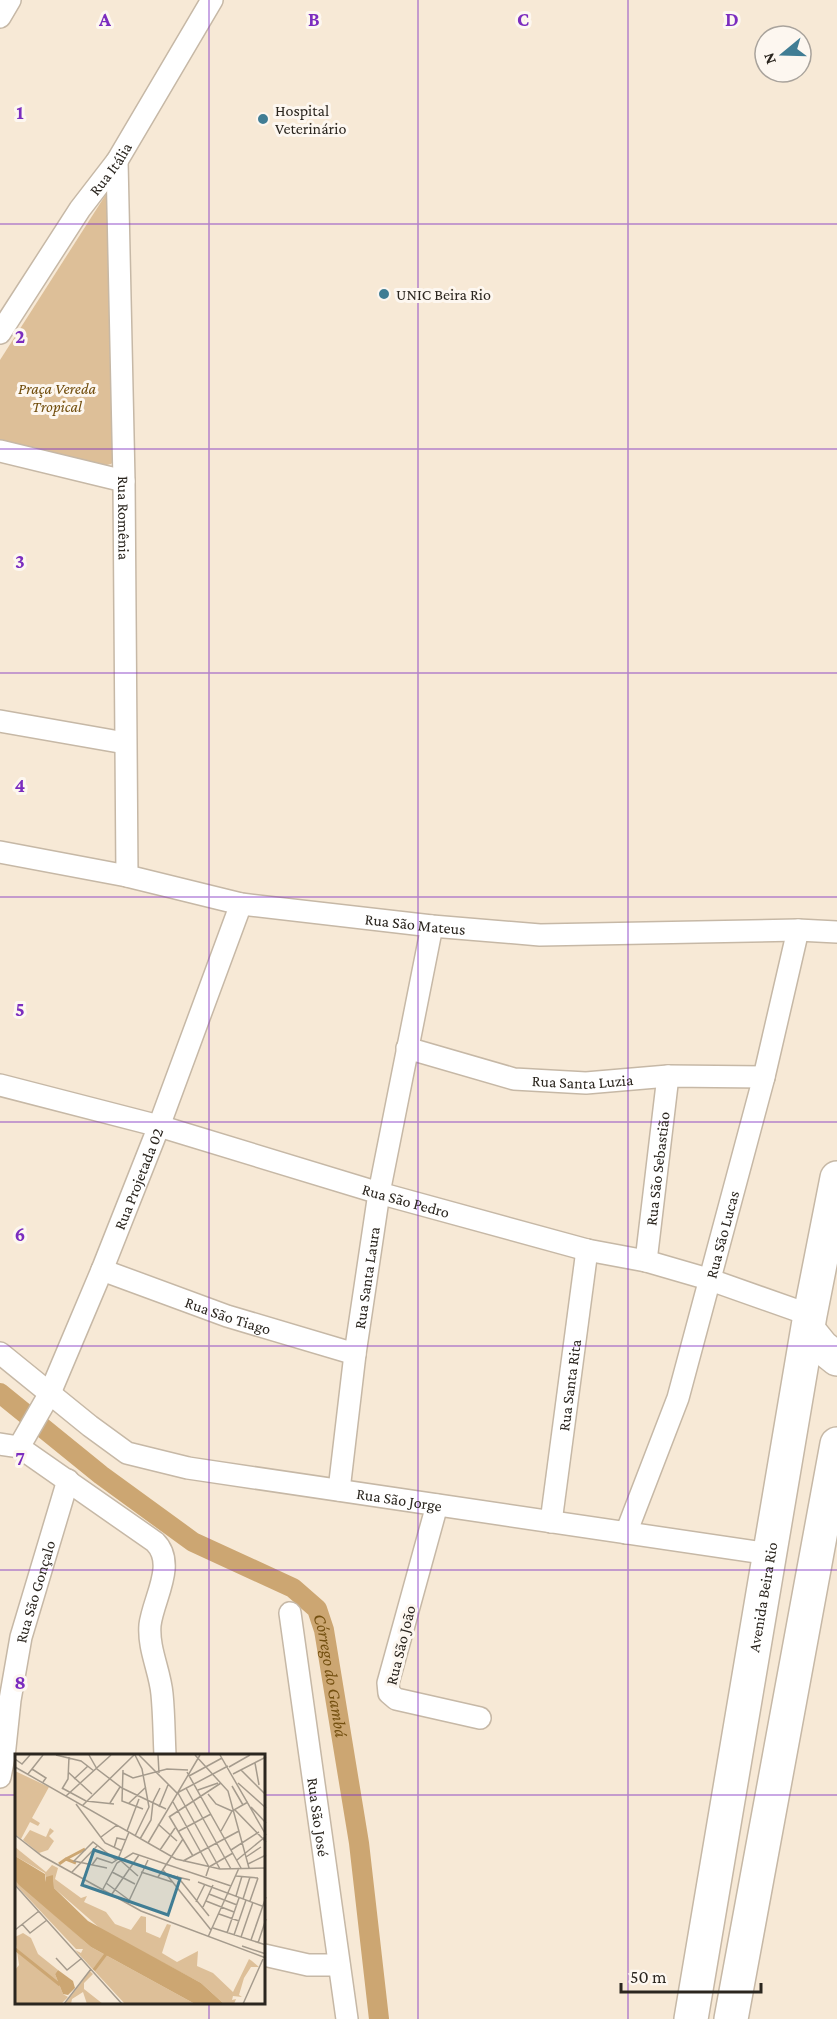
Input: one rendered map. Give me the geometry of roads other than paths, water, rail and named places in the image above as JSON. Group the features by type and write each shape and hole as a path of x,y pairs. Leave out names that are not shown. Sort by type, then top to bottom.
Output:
{"main road":[{"name":"Avenida Beira Rio","path":"692,2019 810,1323 837,1178"},
{"path":"810,1323 822,1347 837,1359"},
{"path":"731,2019 837,1444"}],"street":[{"path":"0,16 10,0"},
{"name":"Rua Itália","path":"0,333 80,209 117,161 212,0"},
{"name":"Rua Romênia","path":"117,161 124,481 127,876"},
{"path":"0,451 124,481"},
{"path":"0,721 125,743"},
{"name":"Rua São Mateus","path":"0,852 127,876 241,904 432,926 540,935 798,930 837,932"},
{"name":"Rua Projetada 02","path":"14,1444 46,1399 102,1270 159,1126 241,904"},
{"name":"Rua Santa Laura","path":"339,1490 355,1354 379,1193 432,926"},
{"name":"Rua São Lucas","path":"626,1533 678,1398 708,1279 764,1077 798,930"},
{"name":"Rua Santa Luzia","path":"407,1048 514,1079 586,1083 668,1076 764,1077"},
{"name":"Rua São Sebastião","path":"646,1261 668,1076"},
{"name":"Rua São Pedro","path":"0,1085 159,1126 379,1193 587,1250 646,1261 708,1279 810,1323"},
{"name":"Rua Santa Rita","path":"551,1522 587,1250"},
{"name":"Rua São Tiago","path":"102,1270 227,1316 355,1354"},
{"name":"Rua São Jorge","path":"0,1353 46,1399 126,1453 188,1468 771,1554"},
{"path":"14,1444 155,1542 162,1550 164,1567 152,1611 150,1628 162,1693 165,1754"},
{"name":"Rua São Gonçalo","path":"0,1777 21,1637 68,1480"},
{"name":"Rua São João","path":"437,1506 388,1683 389,1693 396,1699 480,1718"},
{"name":"Rua São José","path":"290,1612 347,2019"},
{"path":"266,1954 308,1965 339,1965"}],"waterway":[{"name":"Córrego do Gambá","path":"0,1393 101,1475 193,1542 293,1588 317,1609 324,1630 359,1843 379,2019"}],"place":[{"name":"Hospital Veterinário","path":"263,119"},
{"name":"UNIC Beira Rio","path":"384,294"}],"park label":[{"name":"Praça Vereda Tropical","path":"57,397"}]}
